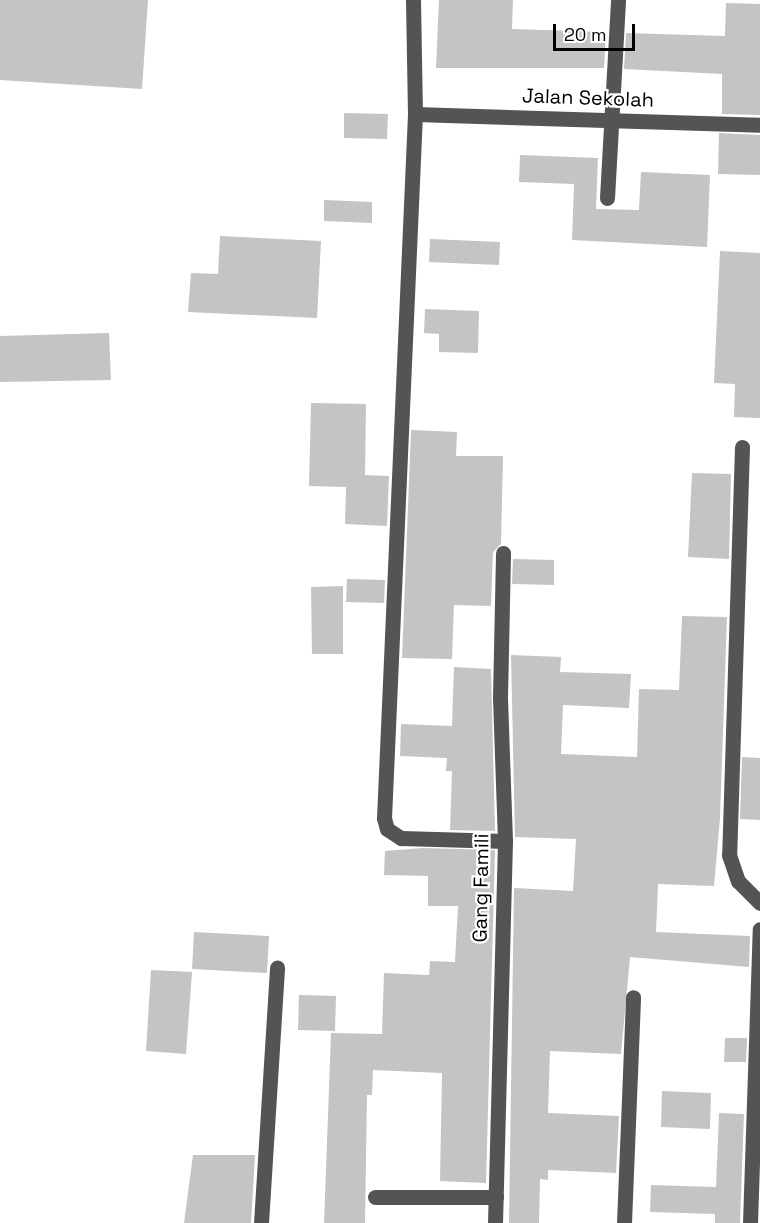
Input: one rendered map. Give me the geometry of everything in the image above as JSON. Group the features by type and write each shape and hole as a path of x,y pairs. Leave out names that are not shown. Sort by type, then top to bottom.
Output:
{"street":[{"path":"413,0 415,114 384,818 387,830 401,838 505,841"},
{"path":"607,198 618,0"},
{"name":"Jalan Sekolah","path":"415,114 760,125"},
{"path":"742,447 729,855 738,881 760,903"},
{"name":"Gang Famili","path":"495,1223 505,841 500,698 503,553"},
{"path":"750,1223 760,929"},
{"path":"261,1223 276,967"},
{"path":"624,1223 633,997"},
{"path":"375,1197 496,1197"}],"building":[{"path":"0,0 148,0 142,89 0,80"},
{"path":"439,0 513,0 512,29 606,32 604,68 436,68"},
{"path":"726,3 760,4 760,115 722,114 722,74 624,69 626,33 725,36"},
{"path":"344,113 388,114 387,139 344,138"},
{"path":"719,133 760,135 760,175 718,174"},
{"path":"520,155 598,158 596,209 639,210 641,172 710,175 707,247 572,240 574,184 519,182"},
{"path":"324,200 372,202 372,223 324,221"},
{"path":"220,236 321,241 317,318 188,312 191,273 218,274"},
{"path":"430,239 500,242 499,265 429,262"},
{"path":"720,251 760,253 760,418 734,417 735,384 714,383"},
{"path":"425,309 479,311 478,353 439,352 439,334 424,333"},
{"path":"109,333 111,380 0,382 0,336"},
{"path":"311,403 366,404 365,475 389,476 387,526 345,524 346,487 309,486"},
{"path":"411,430 457,432 456,456 503,456 501,544 493,552 491,606 454,605 452,659 402,658"},
{"path":"692,473 731,474 729,559 688,557"},
{"path":"513,559 554,560 554,585 512,584"},
{"path":"347,579 385,580 384,603 346,602"},
{"path":"343,586 343,654 312,654 311,587"},
{"path":"682,616 727,617 720,818 714,886 658,884 656,932 750,936 749,967 630,957 621,1054 550,1051 548,1113 619,1116 616,1173 548,1170 548,1180 540,1179 539,1223 509,1223 514,888 573,891 576,839 515,837 511,655 561,657 560,672 631,674 629,708 563,705 561,754 637,757 639,689 679,690"},
{"path":"454,667 491,669 495,831 450,830 452,771 446,771 447,758 400,756 401,724 452,726"},
{"path":"742,757 760,758 760,820 740,819"},
{"path":"423,848 495,850 486,1183 440,1181 442,1073 373,1070 372,1095 367,1095 365,1223 324,1223 331,1033 382,1034 384,973 429,975 430,961 455,962 458,906 428,906 428,876 384,875 385,851"},
{"path":"194,932 269,936 267,973 192,969"},
{"path":"151,970 192,972 186,1054 146,1051"},
{"path":"299,995 336,996 335,1031 298,1030"},
{"path":"725,1038 747,1038 746,1062 724,1062"},
{"path":"662,1091 711,1093 710,1129 661,1127"},
{"path":"719,1113 744,1114 740,1223 715,1223 715,1214 650,1212 651,1185 716,1187"},
{"path":"193,1155 255,1155 251,1223 184,1223"}]}
